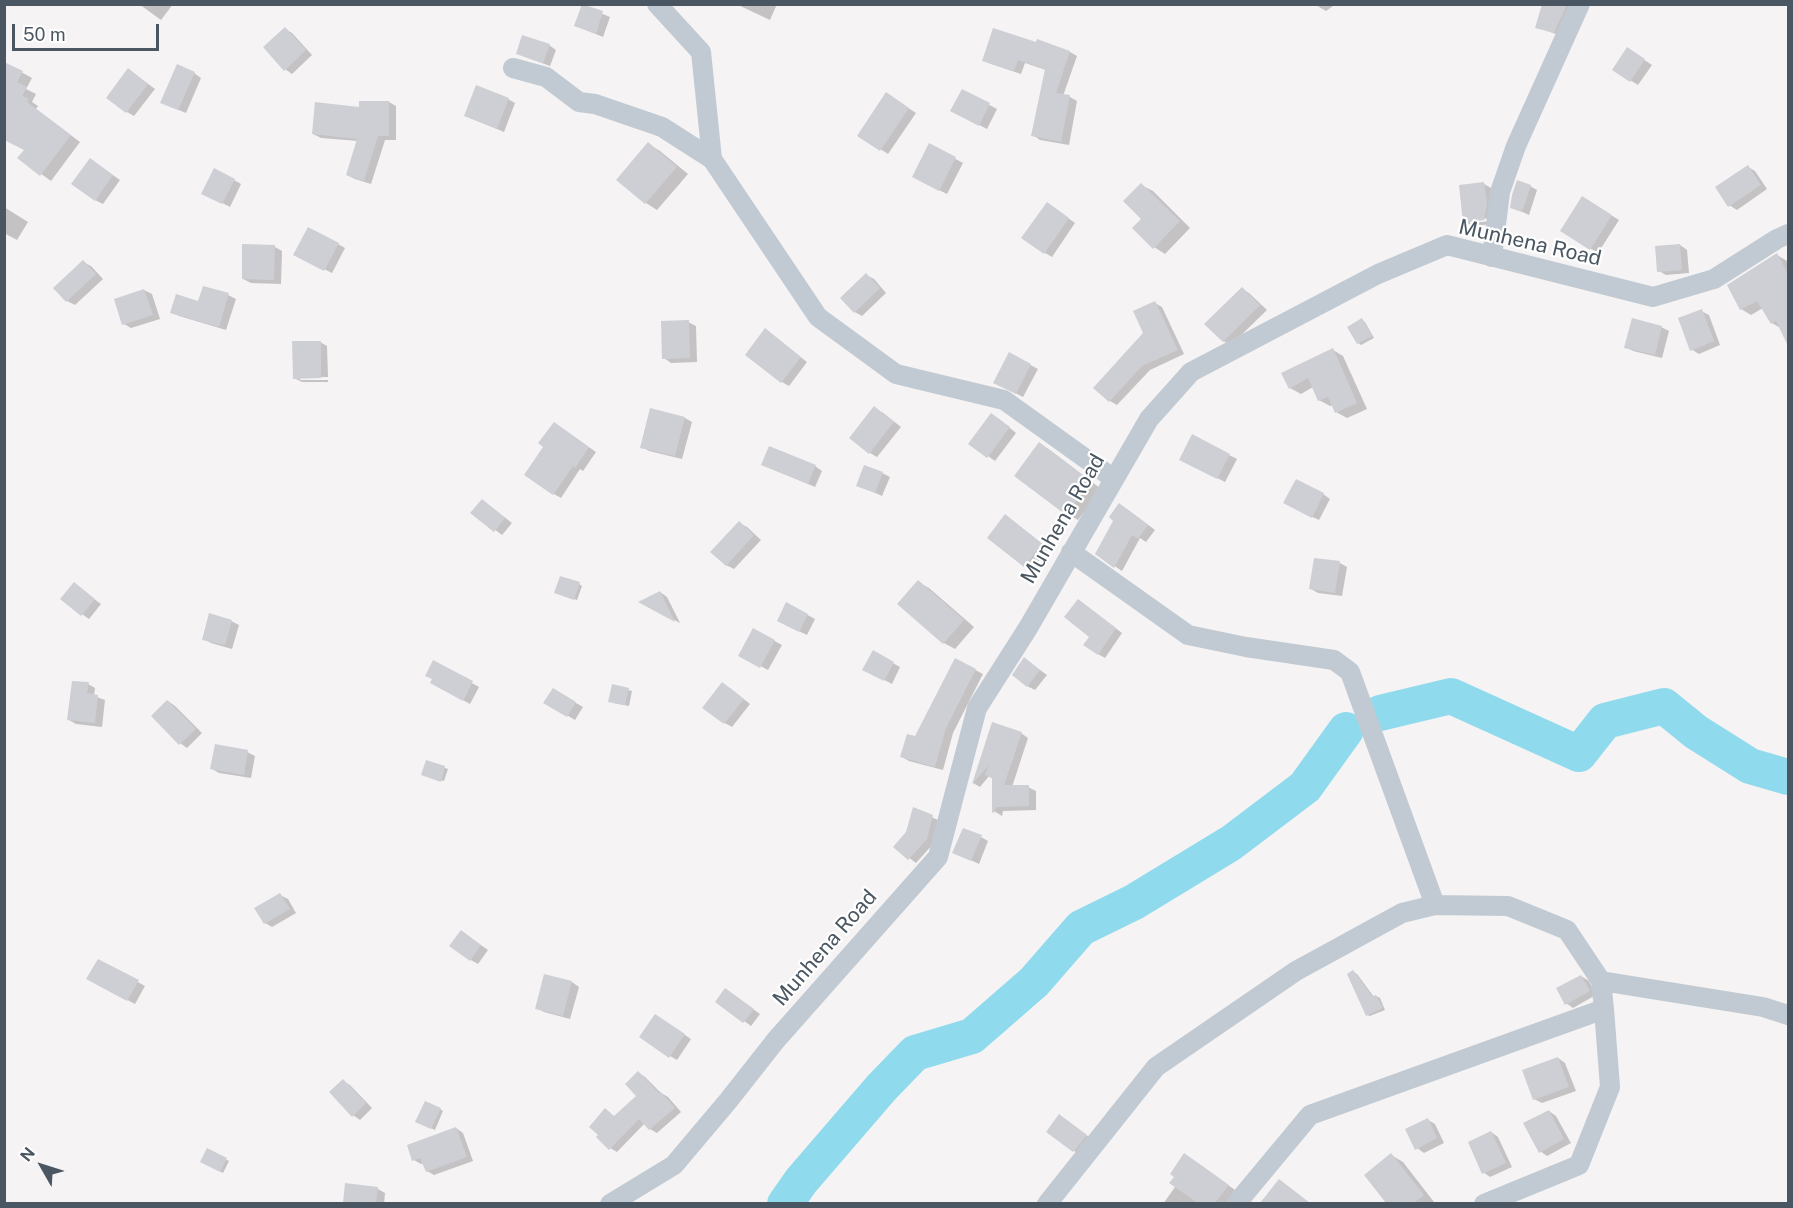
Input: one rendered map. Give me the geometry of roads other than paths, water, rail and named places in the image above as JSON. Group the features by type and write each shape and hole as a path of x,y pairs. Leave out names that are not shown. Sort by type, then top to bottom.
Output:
{"street":[{"path":"657,4 701,52 712,159"},
{"path":"1492,257 1500,192 1513,155 1580,4"},
{"path":"513,68 546,77 579,102 595,104 662,127 712,159 819,317 896,374 1004,400 1114,479"},
{"name":"Munhena Road","path":"610,1203 674,1165 776,1040 938,857 977,708 1028,628 1149,419 1191,372 1378,274 1447,245 1653,297 1714,279 1788,234"},
{"path":"1071,552 1188,635 1246,647 1334,660 1350,672 1435,905"},
{"path":"1047,1203 1156,1067 1296,970 1402,913 1435,905 1508,906 1567,930 1600,981 1610,1087 1579,1165 1484,1203"},
{"path":"1600,981 1762,1007 1788,1015"},
{"path":"1236,1203 1310,1114 1604,1009"}],"waterway":[{"path":"1380,713 1451,696 1579,754 1605,721 1664,706 1696,732 1750,766 1788,777"},
{"path":"785,1204 801,1181 882,1087 915,1053 972,1036 1034,982 1081,928 1134,902 1231,843 1305,787 1346,730"}]}
